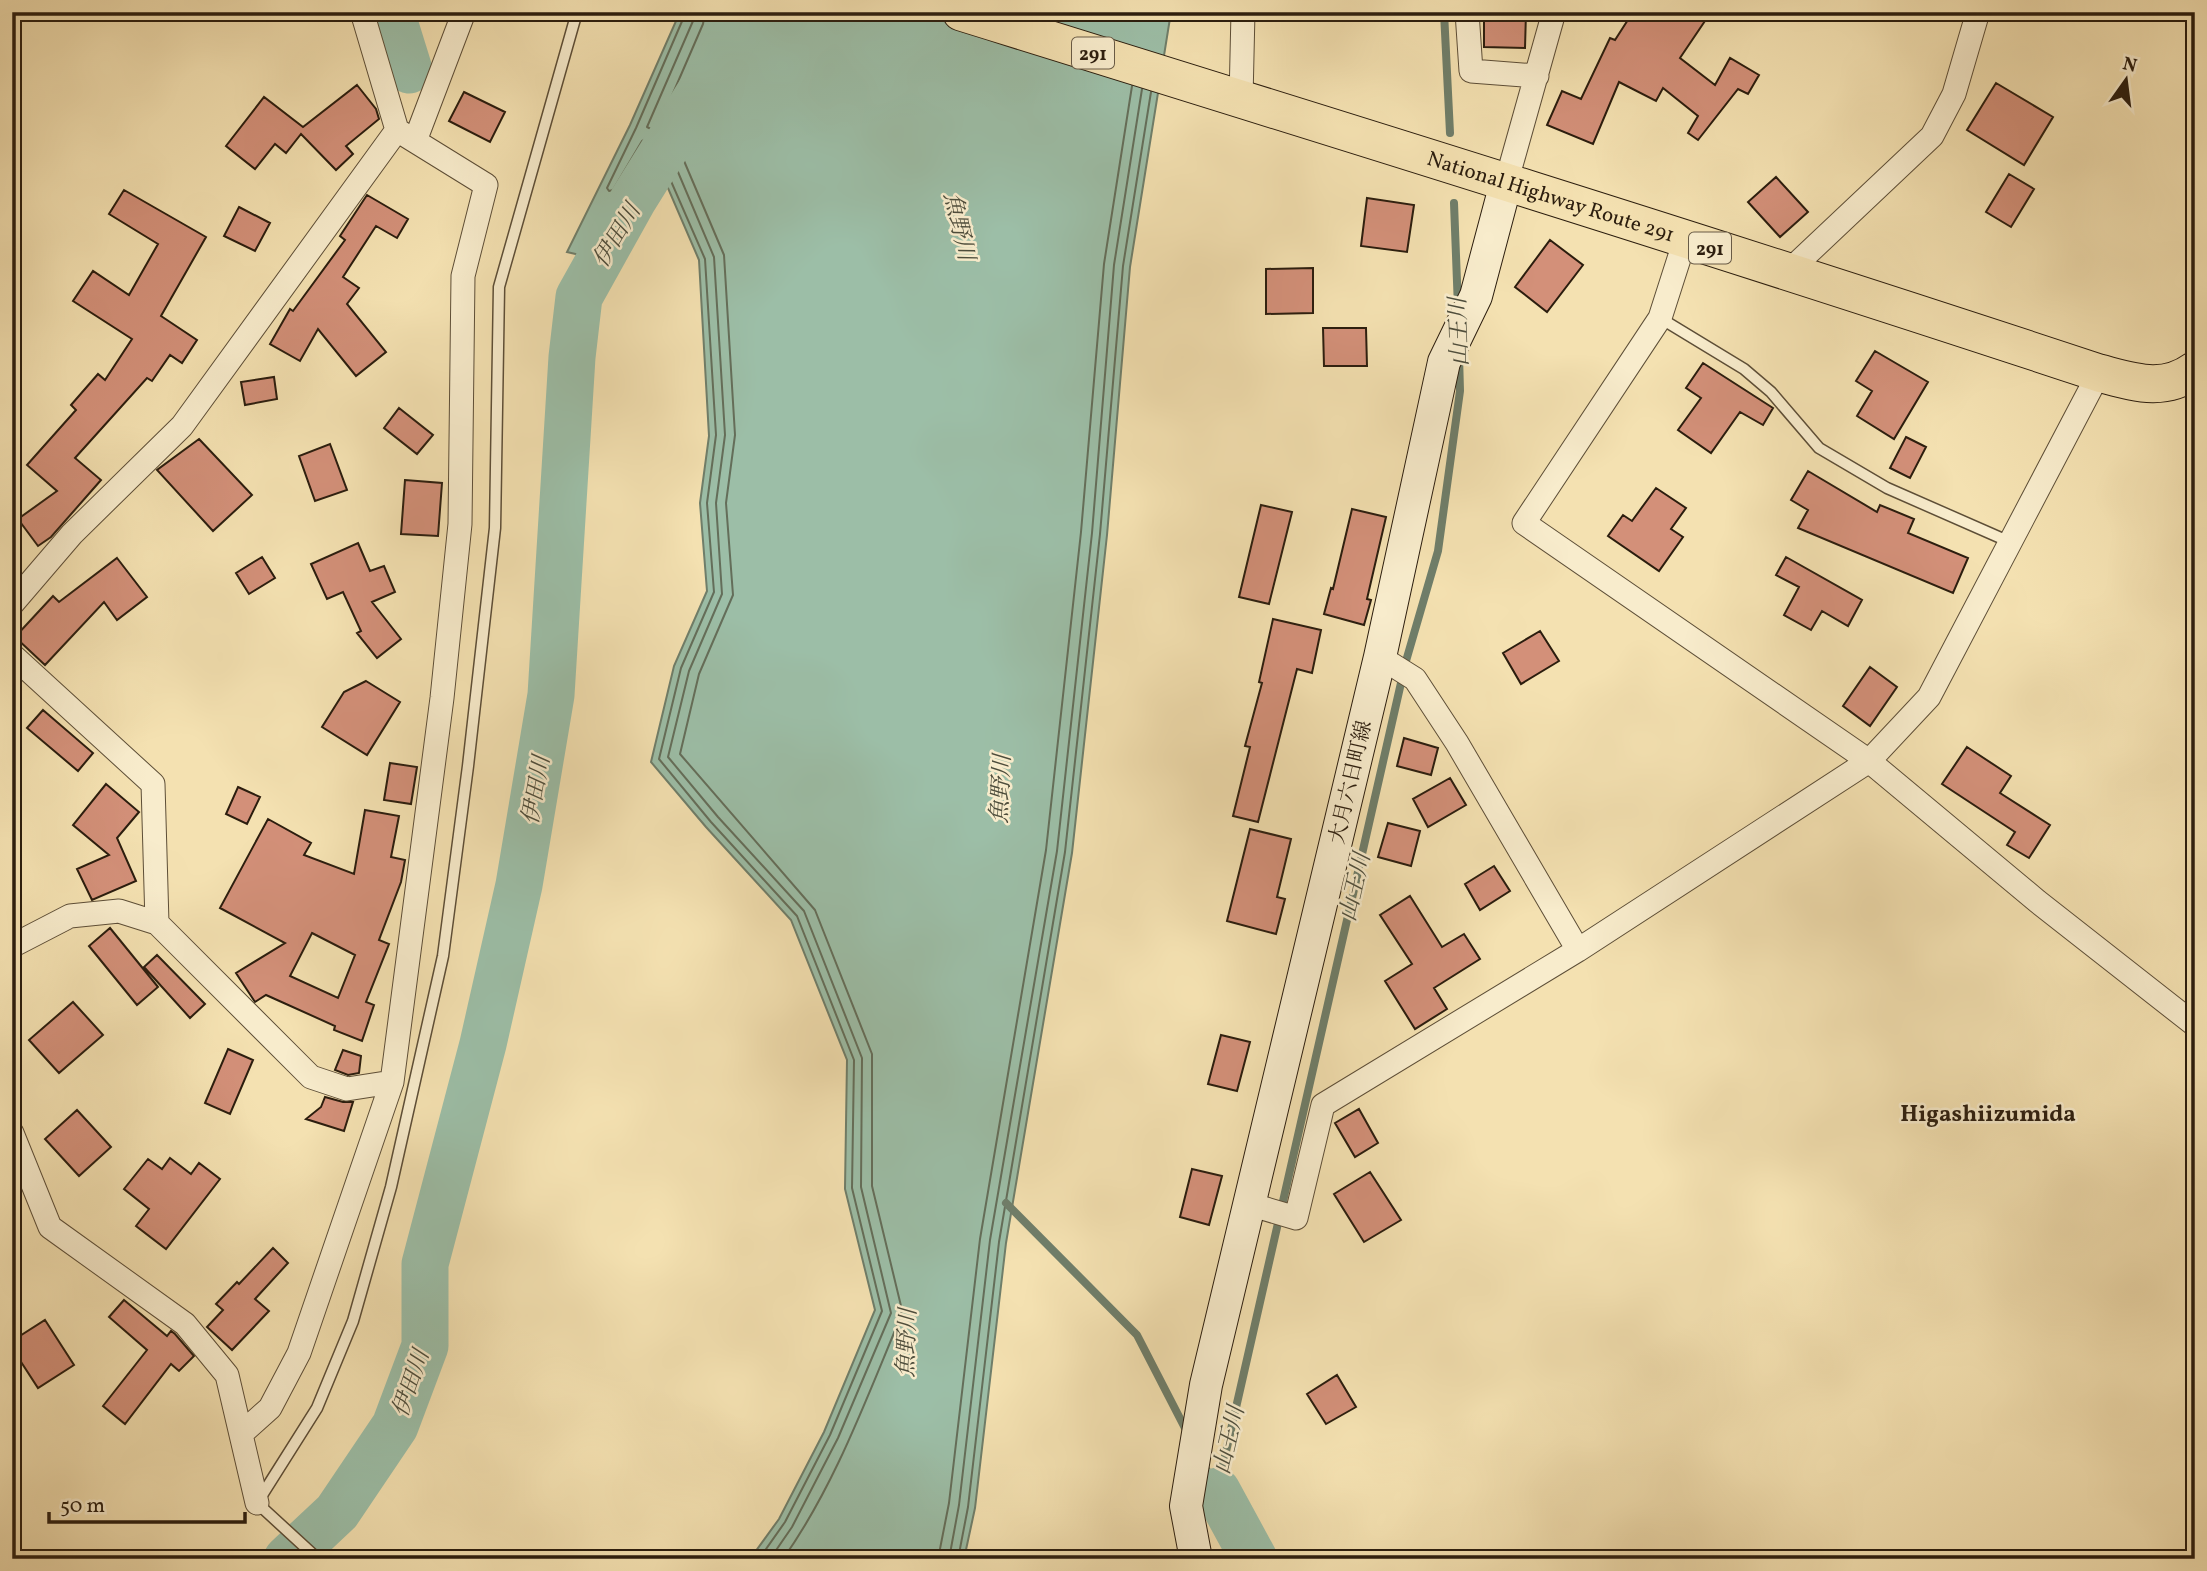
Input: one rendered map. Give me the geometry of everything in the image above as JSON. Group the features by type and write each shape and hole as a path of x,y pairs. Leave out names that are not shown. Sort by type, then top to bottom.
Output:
{"highway":[{"name":"National Highway Route 291","path":"961,12 1789,271 2099,373 2145,384 2187,375"}],"main road":[{"name":"大月六日町線","path":"1196,1559 1186,1506 1206,1385 1380,657 1444,362 1476,296 1506,183"}],"street":[{"path":"242,1433 270,1408 299,1353 392,1082 442,698 460,524 463,276 486,185 406,136 362,12"},
{"path":"12,604 72,534 182,426 406,136 464,12"},
{"path":"1234,96 1243,12"},
{"path":"1468,12 1471,71 1537,76"},
{"path":"1506,183 1555,12"},
{"path":"1789,271 1932,136 1954,94 1978,12"},
{"path":"1685,240 1660,318 1524,523 1869,761 2037,901 2195,1025"},
{"path":"1249,1204 1296,1218 1323,1105 1578,950 1869,761 1929,697 2099,373"},
{"path":"12,655 153,784 157,923"},
{"path":"1380,657 1415,680 1457,743 1578,950"},
{"path":"12,946 70,916 119,911 157,923 312,1077 347,1089 392,1082"},
{"path":"12,1133 50,1227 185,1325 228,1375 257,1503"}],"lane":[{"path":"318,1559 257,1503 317,1408 353,1321 391,1188 443,957 495,528 499,287 577,12"},
{"path":"1660,318 1744,369 1771,392 1819,448 1887,488 2010,542"}],"water":[{"name":"魚野川","path":"680,12 1171,12 1130,267 1107,535 1072,853 1006,1243 975,1508 964,1559 750,1559 779,1519 824,1432 875,1310 845,1189 847,1060 791,920 651,762 674,666 707,591 700,503 709,436 699,260 649,144 584,256 567,252 630,125"}],"building":[{"path":"1484,12 1526,12 1525,48 1484,47"},
{"path":"1633,12 1711,12 1680,58 1715,85 1730,58 1759,75 1748,94 1738,89 1698,140 1688,133 1698,116 1663,88 1656,101 1619,82 1593,144 1547,125 1562,91 1581,99 1610,38 1615,40"},
{"path":"1996,83 2053,117 2024,165 1967,130"},
{"path":"357,85 376,109 379,119 346,146 353,154 336,170 301,134 286,153 275,144 255,169 226,146 264,97 303,127"},
{"path":"464,92 505,112 490,142 449,121"},
{"path":"2009,174 2034,189 2011,227 1986,212"},
{"path":"1776,177 1808,212 1780,237 1748,202"},
{"path":"124,190 206,237 161,316 197,340 182,363 170,355 152,381 147,378 75,458 101,480 51,537 38,546 18,519 57,491 27,465 76,410 71,405 98,374 105,380 132,339 73,301 93,271 129,295 158,244 109,214"},
{"path":"367,195 408,219 397,238 376,226 343,277 359,288 347,304 386,352 356,376 318,329 300,361 270,344 290,309 293,311 345,240 340,236"},
{"path":"1367,198 1414,205 1407,252 1361,246"},
{"path":"239,207 270,223 255,251 224,236"},
{"path":"1550,240 1583,265 1547,312 1515,287"},
{"path":"1313,268 1313,313 1266,314 1266,269"},
{"path":"1323,328 1366,328 1367,366 1324,366"},
{"path":"1875,351 1928,382 1894,439 1857,416 1872,391 1856,381"},
{"path":"1703,363 1773,408 1763,425 1740,412 1711,453 1678,430 1701,398 1686,388"},
{"path":"274,377 277,399 245,405 241,382"},
{"path":"399,408 433,435 417,454 384,428"},
{"path":"1906,437 1926,447 1910,478 1890,468"},
{"path":"199,439 252,495 213,531 157,470"},
{"path":"330,444 347,490 315,501 299,456"},
{"path":"1808,471 1877,512 1880,505 1914,519 1908,533 1968,558 1953,593 1798,528 1808,510 1791,500"},
{"path":"405,480 442,483 438,536 401,534"},
{"path":"1656,488 1686,508 1671,529 1683,537 1659,571 1608,536 1623,515 1632,521"},
{"path":"1261,505 1292,512 1269,604 1239,597"},
{"path":"1352,509 1386,517 1367,599 1371,600 1364,625 1324,614 1331,588 1333,589"},
{"path":"358,543 370,571 384,566 395,592 372,602 401,639 377,658 357,633 361,631 343,592 327,599 311,564"},
{"path":"262,557 275,578 249,594 236,573"},
{"path":"1786,557 1862,600 1848,626 1822,611 1811,630 1784,615 1799,587 1776,575"},
{"path":"117,558 147,597 117,620 104,602 45,665 15,637 53,596 59,602"},
{"path":"1273,619 1321,630 1312,673 1297,669 1258,822 1233,816 1250,747 1245,746 1262,683 1259,682"},
{"path":"1540,631 1559,661 1521,684 1503,653"},
{"path":"1870,667 1897,687 1870,726 1843,706"},
{"path":"366,681 400,702 367,755 322,727 344,692"},
{"path":"43,710 93,753 78,771 27,728"},
{"path":"1404,738 1438,748 1431,775 1397,766"},
{"path":"1967,747 2011,776 2000,793 2050,825 2029,858 2007,845 2015,832 1942,784"},
{"path":"390,763 417,767 411,804 384,800"},
{"path":"1450,778 1466,805 1428,827 1413,799"},
{"path":"106,784 139,812 117,838 136,881 92,900 77,869 109,855 73,825"},
{"path":"238,787 260,797 247,824 226,814"},
{"path":"365,810 399,816 391,857 405,860 401,882 379,940 389,944 366,1002 374,1005 362,1041 334,1030 335,1026 266,995 255,1002 236,973 285,943 220,908 268,819 311,843 304,855 354,874","holes":["312,933 355,955 338,998 290,976"]},
{"path":"1388,823 1420,831 1411,866 1378,857"},
{"path":"1250,829 1291,839 1277,897 1285,899 1276,934 1227,921"},
{"path":"1494,866 1510,891 1480,910 1465,884"},
{"path":"1410,896 1442,947 1464,934 1480,959 1434,988 1447,1009 1415,1029 1385,981 1412,964 1380,915"},
{"path":"110,928 158,987 137,1005 89,946"},
{"path":"157,955 205,1004 190,1018 144,967"},
{"path":"73,1002 103,1035 59,1073 29,1040"},
{"path":"1221,1035 1250,1042 1237,1091 1208,1084"},
{"path":"228,1049 253,1060 230,1114 205,1103"},
{"path":"343,1050 361,1056 359,1073 348,1075 335,1070"},
{"path":"325,1097 353,1102 344,1131 306,1119 321,1107"},
{"path":"1359,1109 1378,1143 1355,1157 1335,1123"},
{"path":"77,1110 111,1147 79,1176 45,1139"},
{"path":"170,1158 191,1174 199,1163 220,1179 166,1249 136,1226 149,1209 124,1189 148,1159 162,1169"},
{"path":"1192,1169 1222,1176 1209,1225 1180,1217"},
{"path":"1370,1172 1401,1220 1364,1242 1334,1194"},
{"path":"273,1248 288,1263 255,1299 269,1311 232,1350 207,1327 223,1310 216,1304"},
{"path":"124,1300 167,1336 171,1331 175,1334 194,1356 179,1371 171,1364 125,1424 103,1406 147,1350 109,1317"},
{"path":"45,1320 74,1365 38,1388 12,1348 12,1341"},
{"path":"1337,1375 1356,1407 1326,1424 1307,1394"}],"waterway":[{"path":"391,12 409,70"},
{"name":"伊田川","path":"287,1559 337,1512 395,1426 425,1346 425,1264 483,1044 519,885 551,695 572,357 579,297 633,200 750,12"},
{"name":"山王川","path":"1444,12 1450,133"},
{"name":"山王川","path":"1454,203 1458,308"},
{"name":"山王川","path":"1217,1491 1406,661 1438,551 1460,391 1459,355"},
{"path":"1006,1203 1137,1335 1187,1432"},
{"path":"1204,1465 1217,1491"},
{"name":"山王川","path":"1217,1491 1254,1559"}],"district":[{"name":"Higashiizumida","path":"1988,1113"}]}
